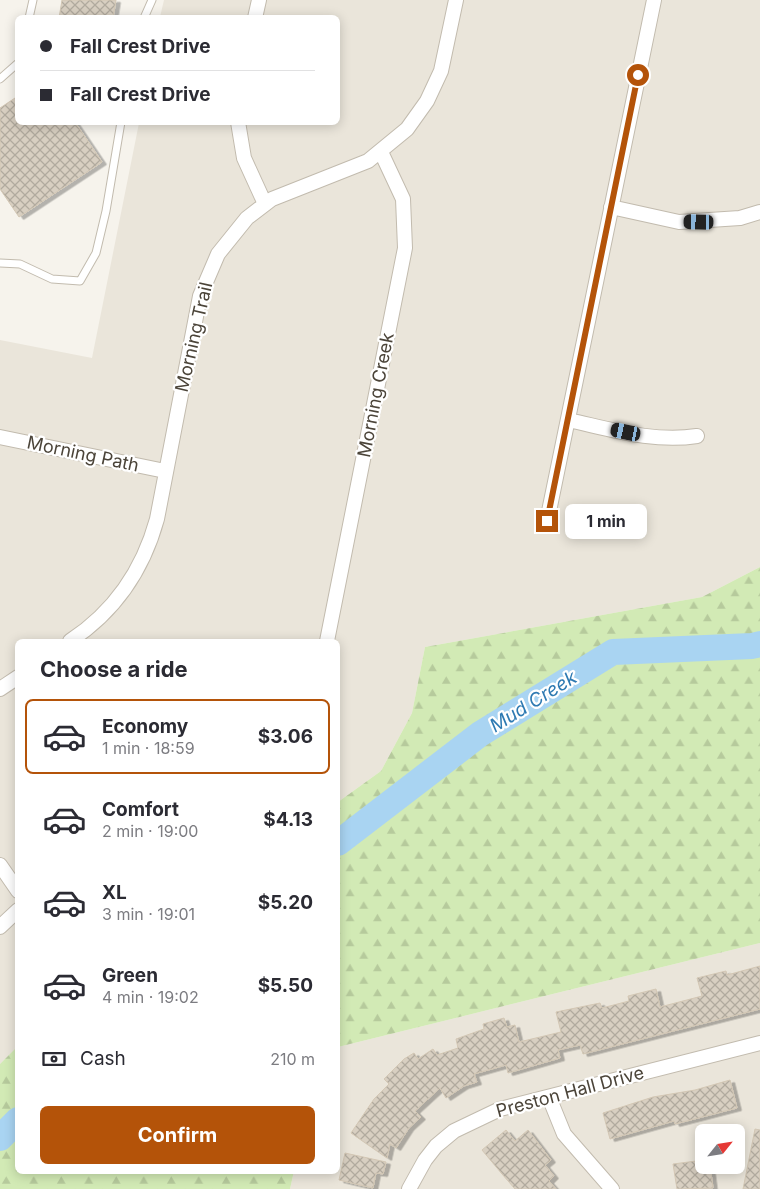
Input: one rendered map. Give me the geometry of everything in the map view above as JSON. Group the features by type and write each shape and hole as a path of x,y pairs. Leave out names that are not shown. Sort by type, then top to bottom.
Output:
{"street":[{"path":"256,15 259,0"},
{"name":"Morning Trail","path":"73,639 98,620 112,605 136,572 153,534 200,296 206,277 231,235 247,218 265,204 286,192 352,168 381,152 407,129 423,109 435,86 446,54 456,0"},
{"path":"547,521 654,0"},
{"path":"238,125 244,158 265,204"},
{"name":"Morning Creek","path":"327,639 405,248 403,199 381,152"},
{"path":"611,207 679,222 740,218 760,212"},
{"path":"568,420 646,436 665,438 697,436"},
{"name":"Morning Path","path":"0,437 165,471"},
{"path":"0,689 15,679"},
{"path":"0,865 15,887"},
{"path":"0,927 15,913"},
{"name":"Preston Hall Drive","path":"410,1189 425,1160 436,1146 454,1131 500,1109 760,1043"},
{"path":"549,1097 564,1134 612,1189"}],"lane":[{"path":"30,15 33,0"},
{"path":"145,15 152,0"},
{"path":"0,79 15,66"},
{"path":"0,263 20,264 52,279 80,281 96,252 106,211 120,125"}],"shaded area":[{"path":"164,0 760,0 760,567 702,597 425,647 412,713 381,771 340,801 340,639 15,639 15,1050 0,1064 0,340 92,358 139,125 340,125 340,15 160,15"},
{"path":"760,943 760,1189 290,1189 293,1174 340,1174 340,1047"}],"green space":[{"path":"760,567 760,943 340,1047 340,801 381,771 412,713 425,647 702,597"},
{"path":"15,1049 15,1174 293,1174 290,1189 0,1189 0,1064"}],"building":[{"path":"62,0 116,0 114,15 60,15"},
{"path":"15,98 15,125 77,125 102,162 19,217 0,189 0,108"},
{"path":"760,966 760,1009 583,1054 580,1045 558,1050 560,1058 508,1073 506,1065 474,1074 477,1082 464,1086 446,1098 440,1088 415,1111 421,1117 409,1128 396,1148 390,1144 387,1158 351,1133 374,1099 389,1084 384,1079 404,1059 414,1053 418,1059 433,1049 437,1055 458,1048 456,1039 484,1029 483,1024 504,1018 507,1027 515,1025 519,1042 561,1032 556,1012 600,1003 602,1008 629,1001 628,996 656,989 660,1007 702,996 697,978 726,971 727,975"},
{"path":"730,1080 737,1108 675,1124 674,1121 610,1139 603,1113 653,1097 695,1090"},
{"path":"755,1129 760,1130 760,1189 743,1189"},
{"path":"506,1130 515,1141 528,1130 551,1160 545,1165 554,1176 549,1181 556,1189 515,1189 502,1174 482,1150"},
{"path":"345,1153 386,1162 383,1174 376,1173 373,1188 339,1180"},
{"path":"695,1161 695,1174 711,1174 713,1188 677,1189 673,1164"}],"waterway":[{"name":"Mud Creek","path":"340,841 480,734 613,652 752,646 760,644"},
{"name":"Mud Creek","path":"0,1138 15,1123"}],"route":[{"path":"547,521 638,75"}]}
